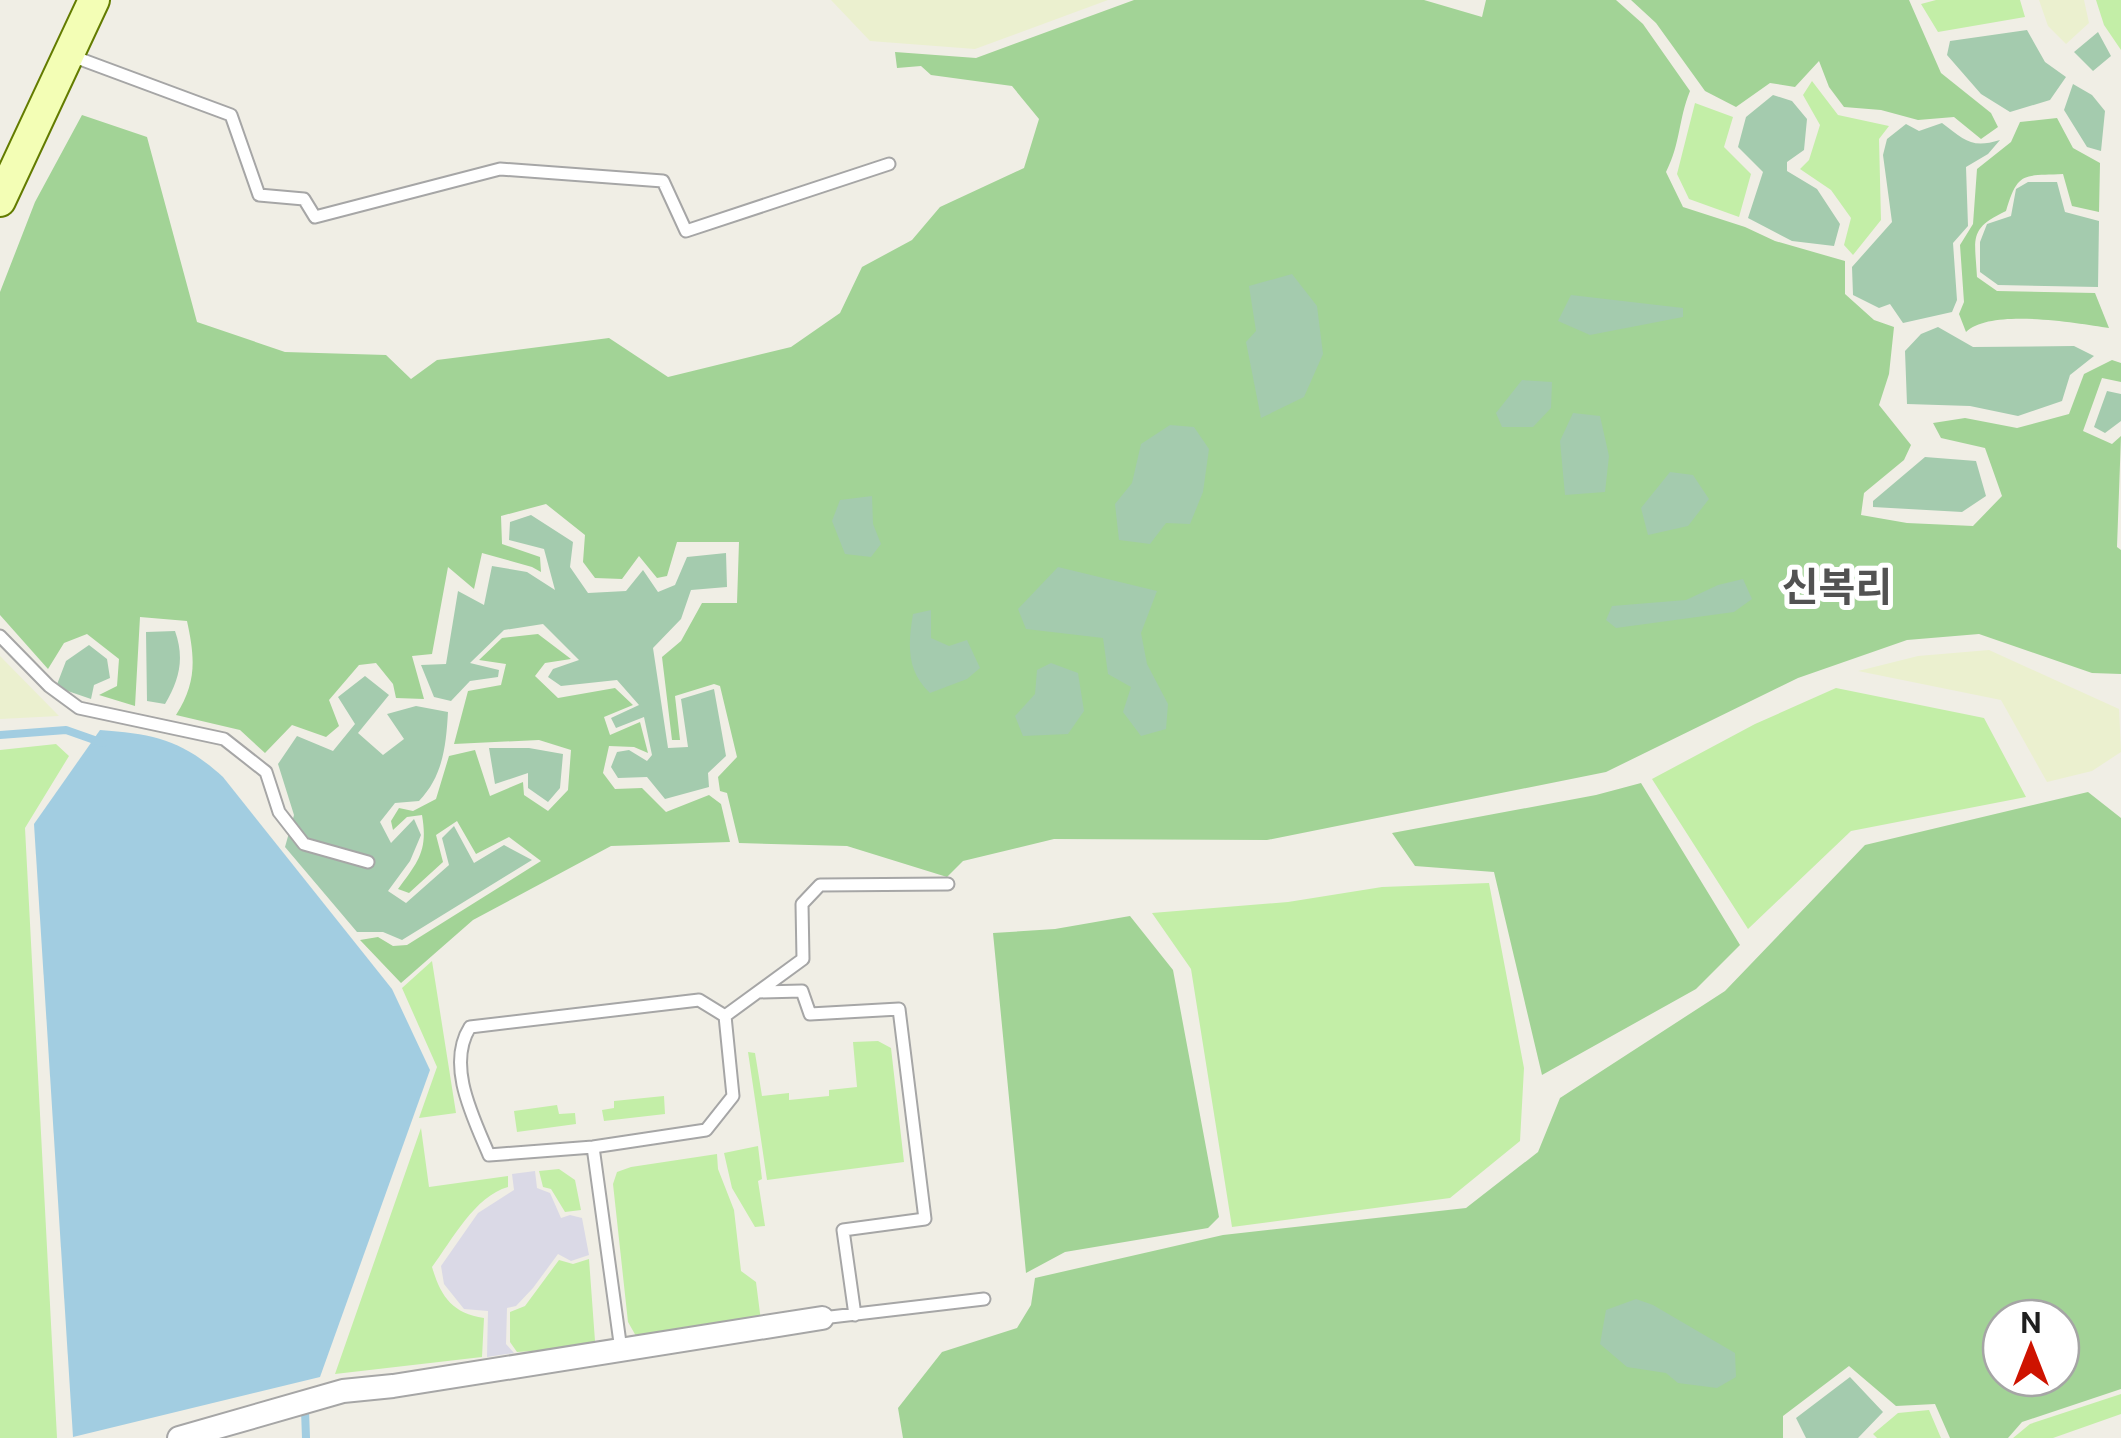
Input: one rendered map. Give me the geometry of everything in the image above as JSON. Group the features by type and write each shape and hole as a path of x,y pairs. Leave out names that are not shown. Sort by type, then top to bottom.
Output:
{"street":[{"path":"0,201 94,0"},
{"path":"183,1438 344,1391 822,1318"}],"lane":[{"path":"68,55 231,115 259,195 304,199 314,217 500,169 663,181 686,231 889,164"},
{"path":"0,636 49,686 78,708 224,739 266,772 279,812 304,844 368,862"},
{"path":"725,1016 803,959 802,904 820,886 948,884"},
{"path":"758,992 802,990 810,1014 899,1009 925,1220 843,1230 855,1315"},
{"path":"699,1000 725,1016 733,1096 706,1130 592,1147 489,1155 466,1102 460,1043 470,1027 699,1000"},
{"path":"592,1147 622,1350"},
{"path":"822,1318 984,1299"}],"green space":[{"path":"831,0 1108,0 975,49 870,41"},
{"path":"1134,0 1424,0 1482,17 1486,0 1616,0 1643,24 1690,91 1666,172 1683,207 1775,241 1845,261 1845,294 1874,320 1894,327 1889,374 1879,405 1911,445 1904,460 1864,493 1861,515 1907,523 1973,526 2002,496 1985,448 1941,438 1933,423 1965,418 2017,428 2069,414 2084,374 2112,360 2121,363 2121,382 2102,378 2083,431 2112,444 2121,436 2117,547 2121,550 2121,674 2092,673 1979,634 1907,640 1798,678 1606,772 1267,840 1054,839 963,861 947,877 847,846 739,843 727,793 720,791 718,777 737,757 720,686 714,684 675,696 680,740 672,740 662,657 681,641 702,603 737,603 739,542 677,542 667,576 657,578 639,556 622,579 595,578 583,562 585,535 546,504 501,516 502,544 540,557 541,572 482,553 474,589 448,567 432,654 412,656 424,699 396,698 393,684 376,663 359,665 329,700 339,726 326,737 292,725 265,753 240,730 176,715 191,681 192,647 187,621 140,617 135,706 99,695 117,686 119,659 87,634 64,643 48,669 0,615 0,292 35,202 82,115 147,137 197,322 285,352 386,355 411,379 437,360 609,338 668,377 791,347 840,313 862,267 912,240 940,207 1024,168 1039,119 1012,86 931,75 921,66 897,68 895,52 976,58"},
{"path":"1631,0 1909,0 1941,73 1991,113 1998,127 1981,139 1954,117 1918,120 1881,110 1844,107 1829,87 1819,61 1795,87 1770,83 1736,107 1705,91 1656,23"},
{"path":"1936,0 2020,0 2025,17 1938,32 1921,4"},
{"path":"2039,0 2084,0 2089,23 2066,44 2048,26"},
{"path":"2096,0 2121,0 2121,50 2104,25"},
{"path":"2027,30 2045,62 2066,77 2050,100 2010,112 1981,94 1947,55 1950,41"},
{"path":"2098,32 2111,56 2093,71 2074,52"},
{"path":"1812,81 1838,115 1889,126 1879,139 1881,220 1853,255 1844,245 1851,218 1831,190 1800,169 1809,160 1820,125 1803,95"},
{"path":"2073,84 2092,95 2105,111 2101,151 2087,147 2064,110"},
{"path":"1773,95 1792,101 1807,119 1804,150 1787,162 1787,171 1817,189 1840,224 1834,246 1792,241 1748,218 1763,172 1738,147 1746,117"},
{"path":"1695,103 1733,117 1724,147 1751,174 1739,217 1689,199 1677,174"},
{"path":"2057,118 2073,148 2100,163 2099,212 2072,206 2063,174 2024,178 2014,189 2006,211 1985,223 1976,236 1977,277 1997,291 2095,293 2109,328 2013,319 1978,325 1966,332 1959,314 1964,302 1960,245 1973,224 1977,169 2011,142 2020,122"},
{"path":"1942,123 1969,141 1982,144 2000,140 1988,154 1966,167 1968,226 1953,243 1957,300 1952,312 1903,323 1890,304 1879,308 1853,295 1852,267 1892,222 1883,155 1887,139 1906,124 1919,131"},
{"path":"2028,182 2057,182 2065,212 2099,221 2098,287 1998,285 1980,272 1980,242 1987,224 2011,216 2016,189"},
{"path":"1292,274 1317,306 1323,354 1304,397 1261,418 1246,342 1256,331 1249,286"},
{"path":"1571,295 1683,308 1683,317 1590,335 1558,321"},
{"path":"1938,327 1973,347 2074,346 2094,356 2070,375 2062,401 2018,416 1970,406 1907,404 1905,351 1921,334"},
{"path":"1522,380 1552,382 1551,408 1533,427 1502,427 1496,413"},
{"path":"2107,391 2121,394 2121,421 2105,433 2094,427"},
{"path":"1573,413 1600,416 1609,456 1605,492 1565,495 1560,441"},
{"path":"1170,425 1194,427 1209,449 1203,492 1190,524 1166,523 1150,544 1119,540 1115,504 1132,483 1141,444"},
{"path":"1925,457 1976,461 1986,496 1962,512 1873,507 1873,501"},
{"path":"1670,472 1693,475 1709,499 1688,526 1648,535 1641,508"},
{"path":"872,496 873,524 881,544 871,557 845,554 832,521 840,500"},
{"path":"531,515 573,542 570,567 588,593 626,591 643,570 658,592 675,585 687,557 726,553 727,587 691,590 681,619 653,648 668,748 688,747 681,699 714,689 726,756 708,773 709,787 665,799 647,777 618,778 611,767 617,752 629,750 647,761 652,755 644,717 616,728 611,718 639,705 617,680 561,686 548,677 553,669 579,660 543,624 504,630 470,663 499,670 498,677 470,681 451,701 434,697 421,665 446,664 458,591 484,605 492,566 527,572 555,590 544,549 509,540 510,522"},
{"path":"1058,567 1157,591 1141,633 1147,664 1168,704 1166,729 1141,736 1123,712 1131,687 1108,674 1103,638 1026,629 1018,609"},
{"path":"1743,579 1752,599 1734,612 1616,628 1606,620 1612,606 1686,600 1718,585"},
{"path":"931,610 931,638 949,646 967,640 980,668 967,679 930,693 917,676 910,646 913,614"},
{"path":"175,631 180,660 174,686 165,704 147,701 146,632"},
{"path":"538,634 571,659 545,663 535,676 558,698 615,688 633,705 604,717 610,735 640,722 648,753 634,747 609,746 603,773 615,789 642,788 666,812 709,795 721,804 730,842 611,846 473,920 401,983 360,940 378,937 393,946 407,945 541,861 509,837 476,854 457,821 436,835 443,862 409,893 398,889 420,855 424,837 422,815 407,817 393,830 391,821 399,808 413,811 436,799 449,756 475,750 490,796 523,782 524,795 548,811 568,790 571,750 539,740 454,744 468,691 501,685 506,664 479,660 502,638"},
{"path":"89,645 107,659 110,678 94,685 91,699 56,687 66,661"},
{"path":"1989,650 2119,709 2121,752 2092,771 2047,782 2001,700 1858,671 1918,656"},
{"path":"0,656 59,716 0,719"},
{"path":"1051,663 1078,673 1084,711 1068,734 1023,736 1015,716 1035,694 1037,670"},
{"path":"365,676 389,695 358,733 383,755 404,739 387,714 416,706 448,712 444,749 427,791 419,801 395,803 380,822 391,843 414,819 421,835 410,861 388,891 406,903 449,865 442,838 454,826 474,863 504,845 532,860 402,940 383,932 357,932 285,847 294,815 278,764 297,736 333,751 355,724 338,697"},
{"path":"1836,688 1984,718 2026,797 1851,831 1748,929 1652,779 1755,724"},
{"path":"56,744 69,756 25,828 57,1438 0,1438 0,750"},
{"path":"489,748 529,748 563,754 560,788 548,802 528,788 528,773 495,784"},
{"path":"1641,783 1740,945 1696,989 1542,1075 1494,872 1415,866 1392,833"},
{"path":"2088,792 2121,818 2121,1389 2022,1422 2008,1438 1950,1438 1935,1404 1896,1406 1849,1366 1783,1416 1783,1438 903,1438 898,1408 942,1352 1017,1328 1031,1305 1035,1278 1223,1235 1466,1208 1538,1152 1560,1098 1725,991 1865,845"},
{"path":"1489,883 1524,1068 1520,1141 1450,1198 1232,1227 1191,969 1152,913 1288,902 1382,887"},
{"path":"1130,916 1173,970 1219,1217 1208,1228 1065,1252 1026,1273 993,933 1055,929"},
{"path":"432,961 456,1113 419,1118 437,1067 402,988"},
{"path":"878,1041 891,1048 904,1162 767,1180 748,1052 755,1053 762,1096 789,1093 789,1100 829,1096 829,1090 857,1087 853,1042"},
{"path":"664,1096 665,1114 604,1121 602,1110 614,1108 614,1101"},
{"path":"557,1105 559,1114 575,1113 576,1124 517,1132 514,1111"},
{"path":"421,1128 429,1187 508,1176 508,1187 475,1209 432,1267 449,1302 484,1318 482,1357 335,1374"},
{"path":"758,1146 762,1179 758,1181 765,1226 755,1227 732,1188 724,1153"},
{"path":"717,1154 718,1169 734,1210 741,1271 756,1282 761,1321 647,1338 636,1336 628,1322 613,1184 617,1172"},
{"path":"559,1169 575,1180 581,1210 565,1212 551,1189 543,1187 539,1171"},
{"path":"589,1259 595,1341 589,1347 517,1352 510,1342 510,1312 525,1306 559,1260 573,1264"},
{"path":"1636,1299 1735,1353 1736,1377 1717,1388 1678,1383 1666,1373 1627,1367 1600,1344 1606,1310"},
{"path":"1850,1377 1883,1412 1858,1438 1806,1438 1796,1418"},
{"path":"2121,1394 2121,1414 2053,1438 2013,1438 2030,1424"},
{"path":"1929,1410 1941,1438 1877,1438 1873,1434 1898,1413"}],"shaded area":[{"path":"535,1171 537,1188 550,1193 561,1218 582,1218 589,1255 571,1261 558,1254 516,1306 507,1308 506,1344 514,1353 487,1357 488,1311 464,1309 444,1284 441,1266 478,1213 514,1190 512,1174"}],"water":[{"path":"100,730 167,741 223,777 392,989 430,1070 320,1377 73,1437 34,824"}],"waterway":[{"path":"0,735 66,730 103,743"},
{"path":"305,1410 306,1438"}],"district":[{"name":"신복리","path":"1837,587"}]}
